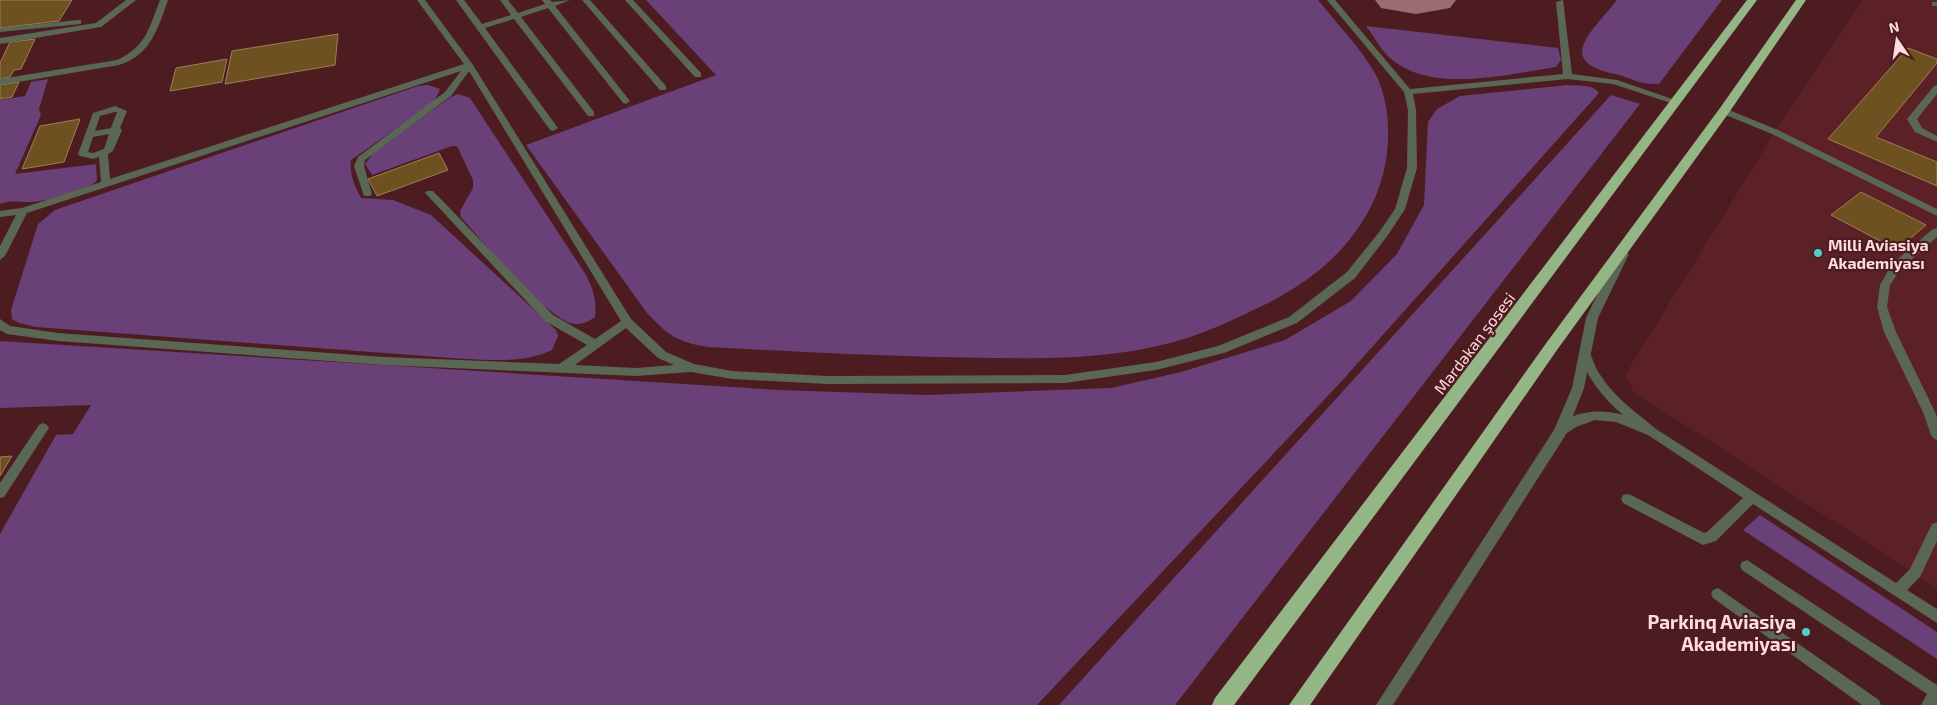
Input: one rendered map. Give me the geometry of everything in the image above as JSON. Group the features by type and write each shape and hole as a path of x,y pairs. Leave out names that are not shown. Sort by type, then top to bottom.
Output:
{"highway":[{"name":"Mərdəkan şosesi","path":"1222,705 1752,0"},
{"path":"1299,705 1552,346 1724,111 1802,0"}],"street":[{"path":"1384,705 1560,432 1578,388 1592,318 1630,240"}],"lane":[{"path":"0,41 98,25 111,18 126,2 132,0"},
{"path":"0,82 119,62 136,56 146,47 164,0"},
{"path":"421,0 468,65 627,322 662,355 692,368 732,375 827,380 1065,379 1156,366 1220,350 1293,320 1351,275 1384,233 1400,209 1412,168 1412,110 1408,92 1332,0"},
{"path":"460,0 553,128"},
{"path":"504,0 591,114"},
{"path":"480,27 516,16 548,2 566,0"},
{"path":"586,0 663,88"},
{"path":"629,0 698,76"},
{"path":"548,2 626,101"},
{"path":"1560,2 1568,76"},
{"path":"0,30 111,18"},
{"path":"0,214 23,211 468,65"},
{"path":"367,194 359,166 361,159 448,94 468,65"},
{"path":"1408,92 1568,76 1614,82 1677,102"},
{"path":"1937,88 1912,119 1913,125 1923,133 1937,139"},
{"path":"109,110 122,111 117,130 111,146 103,154 94,156 83,154 96,115 109,110"},
{"path":"1724,111 1775,132 1937,213"},
{"path":"90,135 117,130"},
{"path":"103,154 106,184"},
{"path":"430,193 549,318 596,345"},
{"path":"0,256 23,211"},
{"path":"1937,231 1896,268 1885,285 1882,307 1890,332 1929,412 1937,435"},
{"path":"561,369 627,322"},
{"path":"0,323 7,330 58,337 384,360 636,372 692,368"},
{"path":"1585,354 1589,370 1604,391 1652,432 1937,617"},
{"path":"1560,432 1572,422 1595,414 1620,418 1652,432"},
{"path":"0,493 43,428"},
{"path":"1627,499 1703,539 1711,537 1751,498"},
{"path":"1897,591 1915,573 1937,528"},
{"path":"1746,566 1937,693 1928,705"},
{"path":"1718,594 1874,705"}],"shaded area":[{"path":"646,0 1318,0 1356,46 1376,75 1386,108 1388,126 1388,145 1385,163 1381,180 1368,212 1347,243 1322,268 1292,289 1260,307 1190,337 1159,346 1128,352 1096,355 1031,358 878,355 697,345 681,340 667,332 647,313 526,145 716,75"},
{"path":"1617,0 1722,0 1659,84 1652,84 1596,68 1586,61 1582,53 1584,43 1590,33"},
{"name":"Milli Aviasiya Akademiyası","path":"1863,0 1937,0 1937,588 1634,392 1625,375 1775,132"},
{"path":"1366,26 1558,48 1561,60 1556,67 1492,77 1447,79 1426,76 1406,69 1389,57"},
{"path":"48,79 39,109 41,115 15,174 96,164 97,180 85,188 53,198 33,202 0,204 0,100 25,96 31,82"},
{"path":"428,85 440,89 434,102 351,160 352,175 361,198 393,200 431,215 556,330 558,336 552,350 520,359 465,359 36,327 19,323 12,319 11,310 38,224 55,210 418,86"},
{"path":"1568,85 1593,88 1599,93 1339,384 1037,705 0,705 0,534 56,435 73,434 91,405 0,408 0,341 779,390 927,395 1111,388 1181,372 1285,340 1351,301 1397,254 1424,205 1428,122 1437,109 1460,96"},
{"path":"458,94 470,98 586,275 595,300 595,317 592,319 577,324 570,323 559,317 529,292 461,217 460,211 473,188 473,180 457,146 452,146 372,175 365,164 375,151"},
{"path":"1611,95 1640,104 1175,705 1059,705"},
{"path":"1760,515 1937,632 1937,659 1743,530"}],"building":[{"path":"0,0 72,0 59,21 0,28"},
{"path":"338,34 335,65 225,84 232,51"},
{"path":"35,39 21,69 14,70 10,77 0,79 0,63 10,42"},
{"path":"1908,48 1937,59 1937,63 1876,137 1937,162 1937,186 1828,139"},
{"path":"227,59 222,82 170,91 176,68"},
{"path":"19,82 12,97 0,99 0,85"},
{"path":"80,119 64,162 22,169 40,126"},
{"path":"439,153 448,170 377,196 368,179"},
{"path":"1861,192 1926,225 1897,250 1831,215"},
{"path":"12,456 0,476 0,457"}],"taxiway":[{"path":"1394,0 1416,3 1437,0"}],"place":[{"name":"Milli Aviasiya Akademiyası","path":"1818,253"},
{"name":"Parkinq Aviasiya Akademiyası","path":"1806,632"}]}
